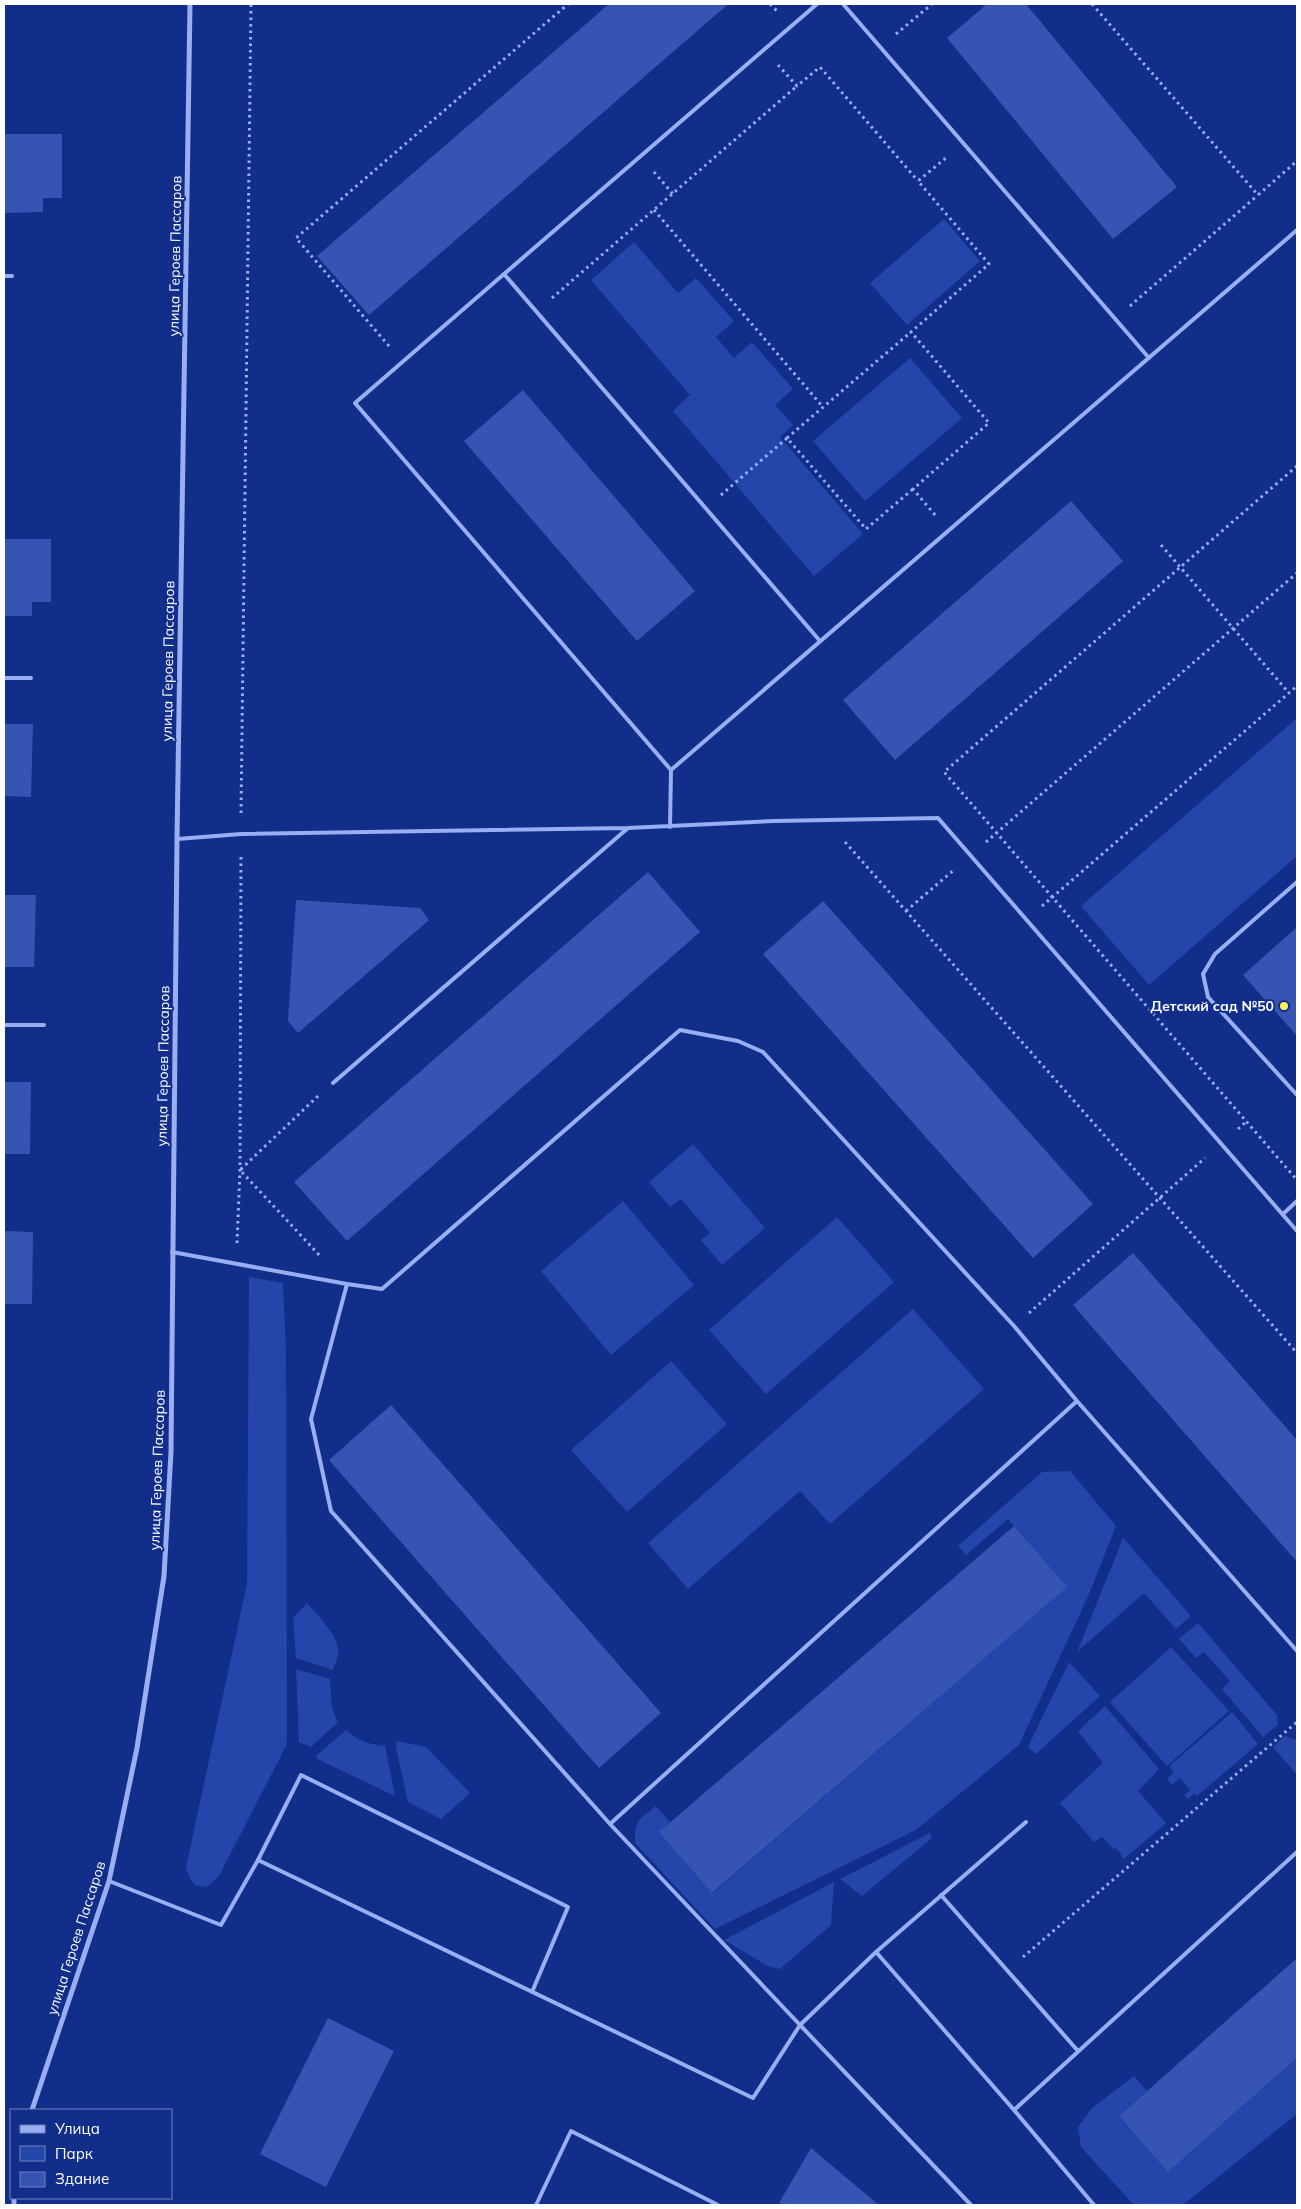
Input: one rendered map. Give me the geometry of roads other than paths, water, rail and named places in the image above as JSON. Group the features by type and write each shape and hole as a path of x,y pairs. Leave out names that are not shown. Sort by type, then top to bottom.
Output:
{"street":[{"name":"улица Героев Пассаров","path":"32,2109 109,1881 137,1748 164,1576 170,1452 176,839 190,4"}],"lane":[{"path":"670,827 671,770 355,403 818,4"},
{"path":"843,4 1148,358"},
{"path":"671,770 1297,230"},
{"path":"504,274 820,641"},
{"path":"4,276 12,276"},
{"path":"4,678 31,678"},
{"path":"176,839 241,834 628,828 826,820 938,818 1297,1231"},
{"path":"333,1083 628,828"},
{"path":"1297,882 1215,954 1203,974 1208,997 1297,1094"},
{"path":"4,1024 44,1025"},
{"path":"172,1252 382,1289 680,1030 738,1041 763,1052 1014,1326 1077,1401 1297,1651"},
{"path":"1282,1214 1297,1201"},
{"path":"347,1284 311,1419 331,1511 610,1824 971,2205"},
{"path":"610,1824 1077,1401"},
{"path":"109,1881 221,1925 258,1860 301,1775 568,1906 532,1992"},
{"path":"258,1860 753,2098 800,2025 876,1952 1026,1822"},
{"path":"1014,2110 1297,1852"},
{"path":"941,1895 1078,2052"},
{"path":"876,1952 1094,2205"},
{"path":"536,2205 571,2131 718,2205"}],"place":[{"name":"Детский сад №50","path":"1284,1006"}]}
